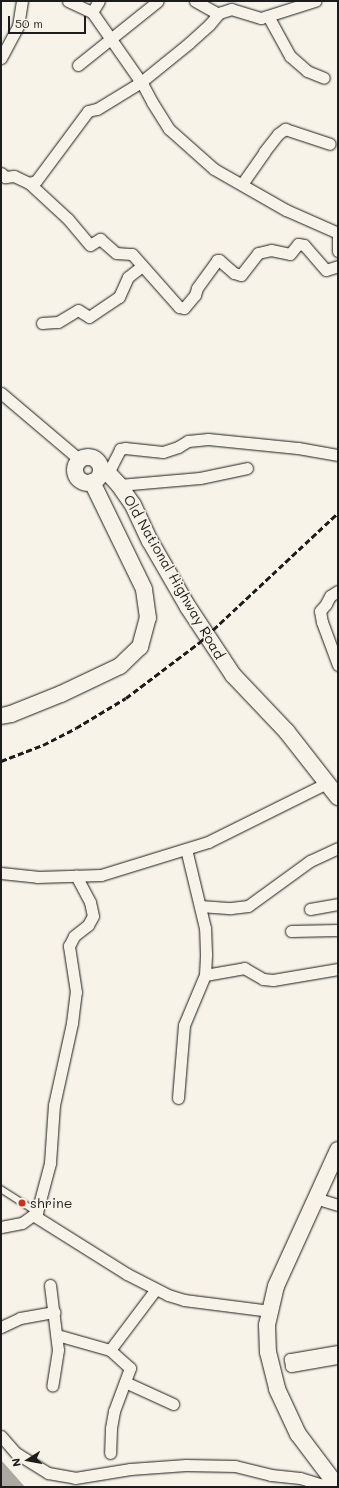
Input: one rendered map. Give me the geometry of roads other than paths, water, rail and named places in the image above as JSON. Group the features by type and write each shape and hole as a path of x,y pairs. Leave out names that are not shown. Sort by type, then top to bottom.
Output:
{"main road":[{"path":"1,716 11,714 61,694 120,666 140,647 148,618 144,589 100,475 98,463 92,458 80,460 75,469 75,474 82,482 100,475"},
{"name":"Old National Highway Road","path":"100,475 119,485 134,505 150,541 188,607 220,658 233,675 287,732 338,797"},
{"path":"338,1150 276,1286 267,1325 268,1352 277,1389 298,1434 338,1487"}],"street":[{"path":"1,58 18,26 22,1"},
{"path":"68,1 92,12 141,82 169,129 214,168 286,210 338,233 338,251"},
{"path":"92,12 99,1"},
{"path":"78,65 158,1"},
{"path":"195,1 218,14"},
{"path":"28,183 36,180 88,111 98,109 141,82 189,43 209,25 218,14 231,9 261,18 315,1"},
{"path":"268,16 290,56 306,71 324,78"},
{"path":"242,184 278,134 285,129 330,144"},
{"path":"1,174 5,177 14,176 28,183 68,219 90,245 100,239 116,253 132,254 159,282 179,307 184,308 217,260 219,260 234,273 241,275 258,253 271,250 290,254 298,244 304,245 326,270 338,266"},
{"path":"42,323 58,322 78,310 89,317 118,297 128,277 142,266"},
{"path":"1,393 80,460"},
{"path":"100,475 120,449 124,448 163,452 178,447 188,441 208,439 298,448 338,455"},
{"path":"119,485 200,478 247,468"},
{"path":"338,591 330,596 320,611 322,622 338,665"},
{"path":"1,873 37,877 101,875 208,842 327,783"},
{"path":"200,906 231,908 248,906 310,861 338,848"},
{"path":"178,1098 184,1024 205,975 205,928 186,849"},
{"path":"1,1227 22,1223 35,1214 50,1163 54,1105 72,1022 76,992 69,946 74,936 88,925 93,916 90,902 76,876"},
{"path":"310,909 338,904"},
{"path":"291,931 338,930"},
{"path":"205,975 244,968 263,979 273,980 338,969"},
{"path":"315,1198 338,1205"},
{"path":"35,1214 127,1274 156,1289 184,1300 270,1311"},
{"path":"50,1284 57,1335 58,1359 52,1386"},
{"path":"110,1350 156,1289"},
{"path":"1,1327 20,1318 54,1312"},
{"path":"57,1335 110,1350 130,1368 114,1411 111,1428 110,1453"},
{"path":"338,1351 290,1358 291,1366 338,1358"},
{"path":"125,1382 173,1404"},
{"path":"1,1436 16,1453 48,1473 75,1478 130,1469 186,1465 235,1466 271,1475 300,1478 329,1487"}],"lane":[{"path":"1,1189 35,1214"}],"railway":[{"path":"1,761 43,745 76,728 126,698 200,642 338,513"}],"place":[{"name":"shrine","path":"22,1203"}]}
